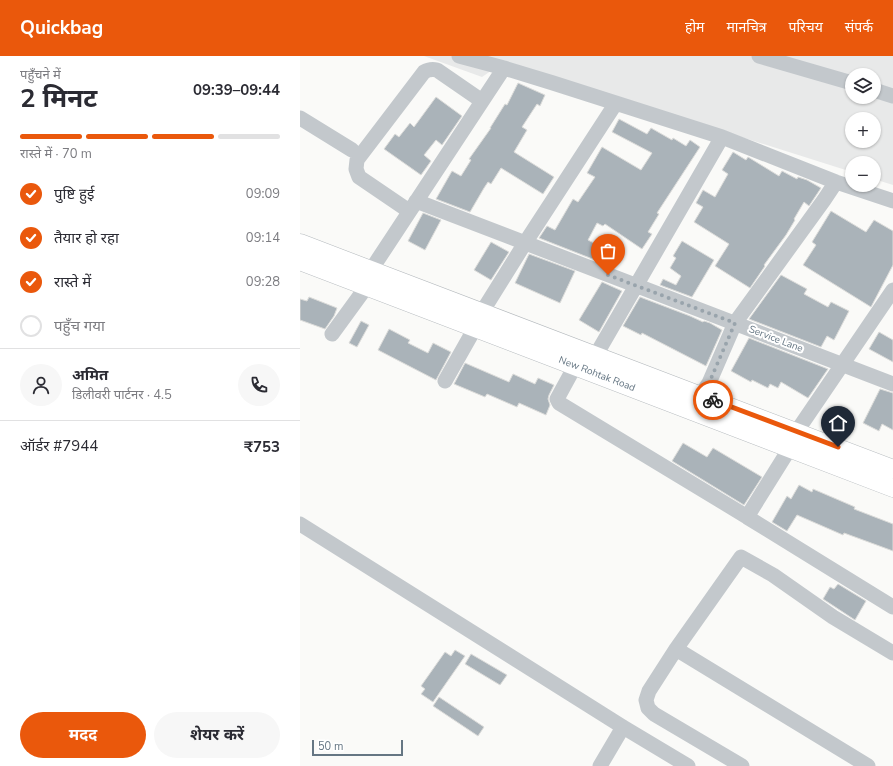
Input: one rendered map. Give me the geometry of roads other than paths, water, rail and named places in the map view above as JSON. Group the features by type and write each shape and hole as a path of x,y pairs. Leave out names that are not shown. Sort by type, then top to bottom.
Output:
{"main road":[{"name":"New Rohtak Road","path":"300,243 369,278 478,320 575,366 893,488"},
{"name":"New Rohtak Road","path":"300,261 369,278"},
{"name":"New Rohtak Road","path":"478,320 596,355 893,469"}],"street":[{"path":"459,56 504,68 722,138 836,182 893,201"},
{"path":"759,56 845,82"},
{"path":"332,334 369,278 413,206 504,68"},
{"name":"Service Lane","path":"482,101 437,70 428,69 424,72 358,160 356,169 359,177 413,206 525,243 893,384"},
{"path":"881,92 893,96"},
{"path":"445,381 478,320 525,243 616,103"},
{"path":"300,118 352,150"},
{"path":"596,355 722,138"},
{"path":"701,395 709,383 735,323 836,182"},
{"path":"797,431 893,290"},
{"path":"575,366 557,399 559,404 749,518 893,607"},
{"path":"749,518 747,517 790,448"},
{"path":"300,524 623,727 688,766"},
{"path":"742,766 654,714 648,708 646,700 649,691 676,649 742,557 774,576 833,617 893,654"},
{"path":"676,649 868,766"},
{"path":"600,766 623,727"}]}
